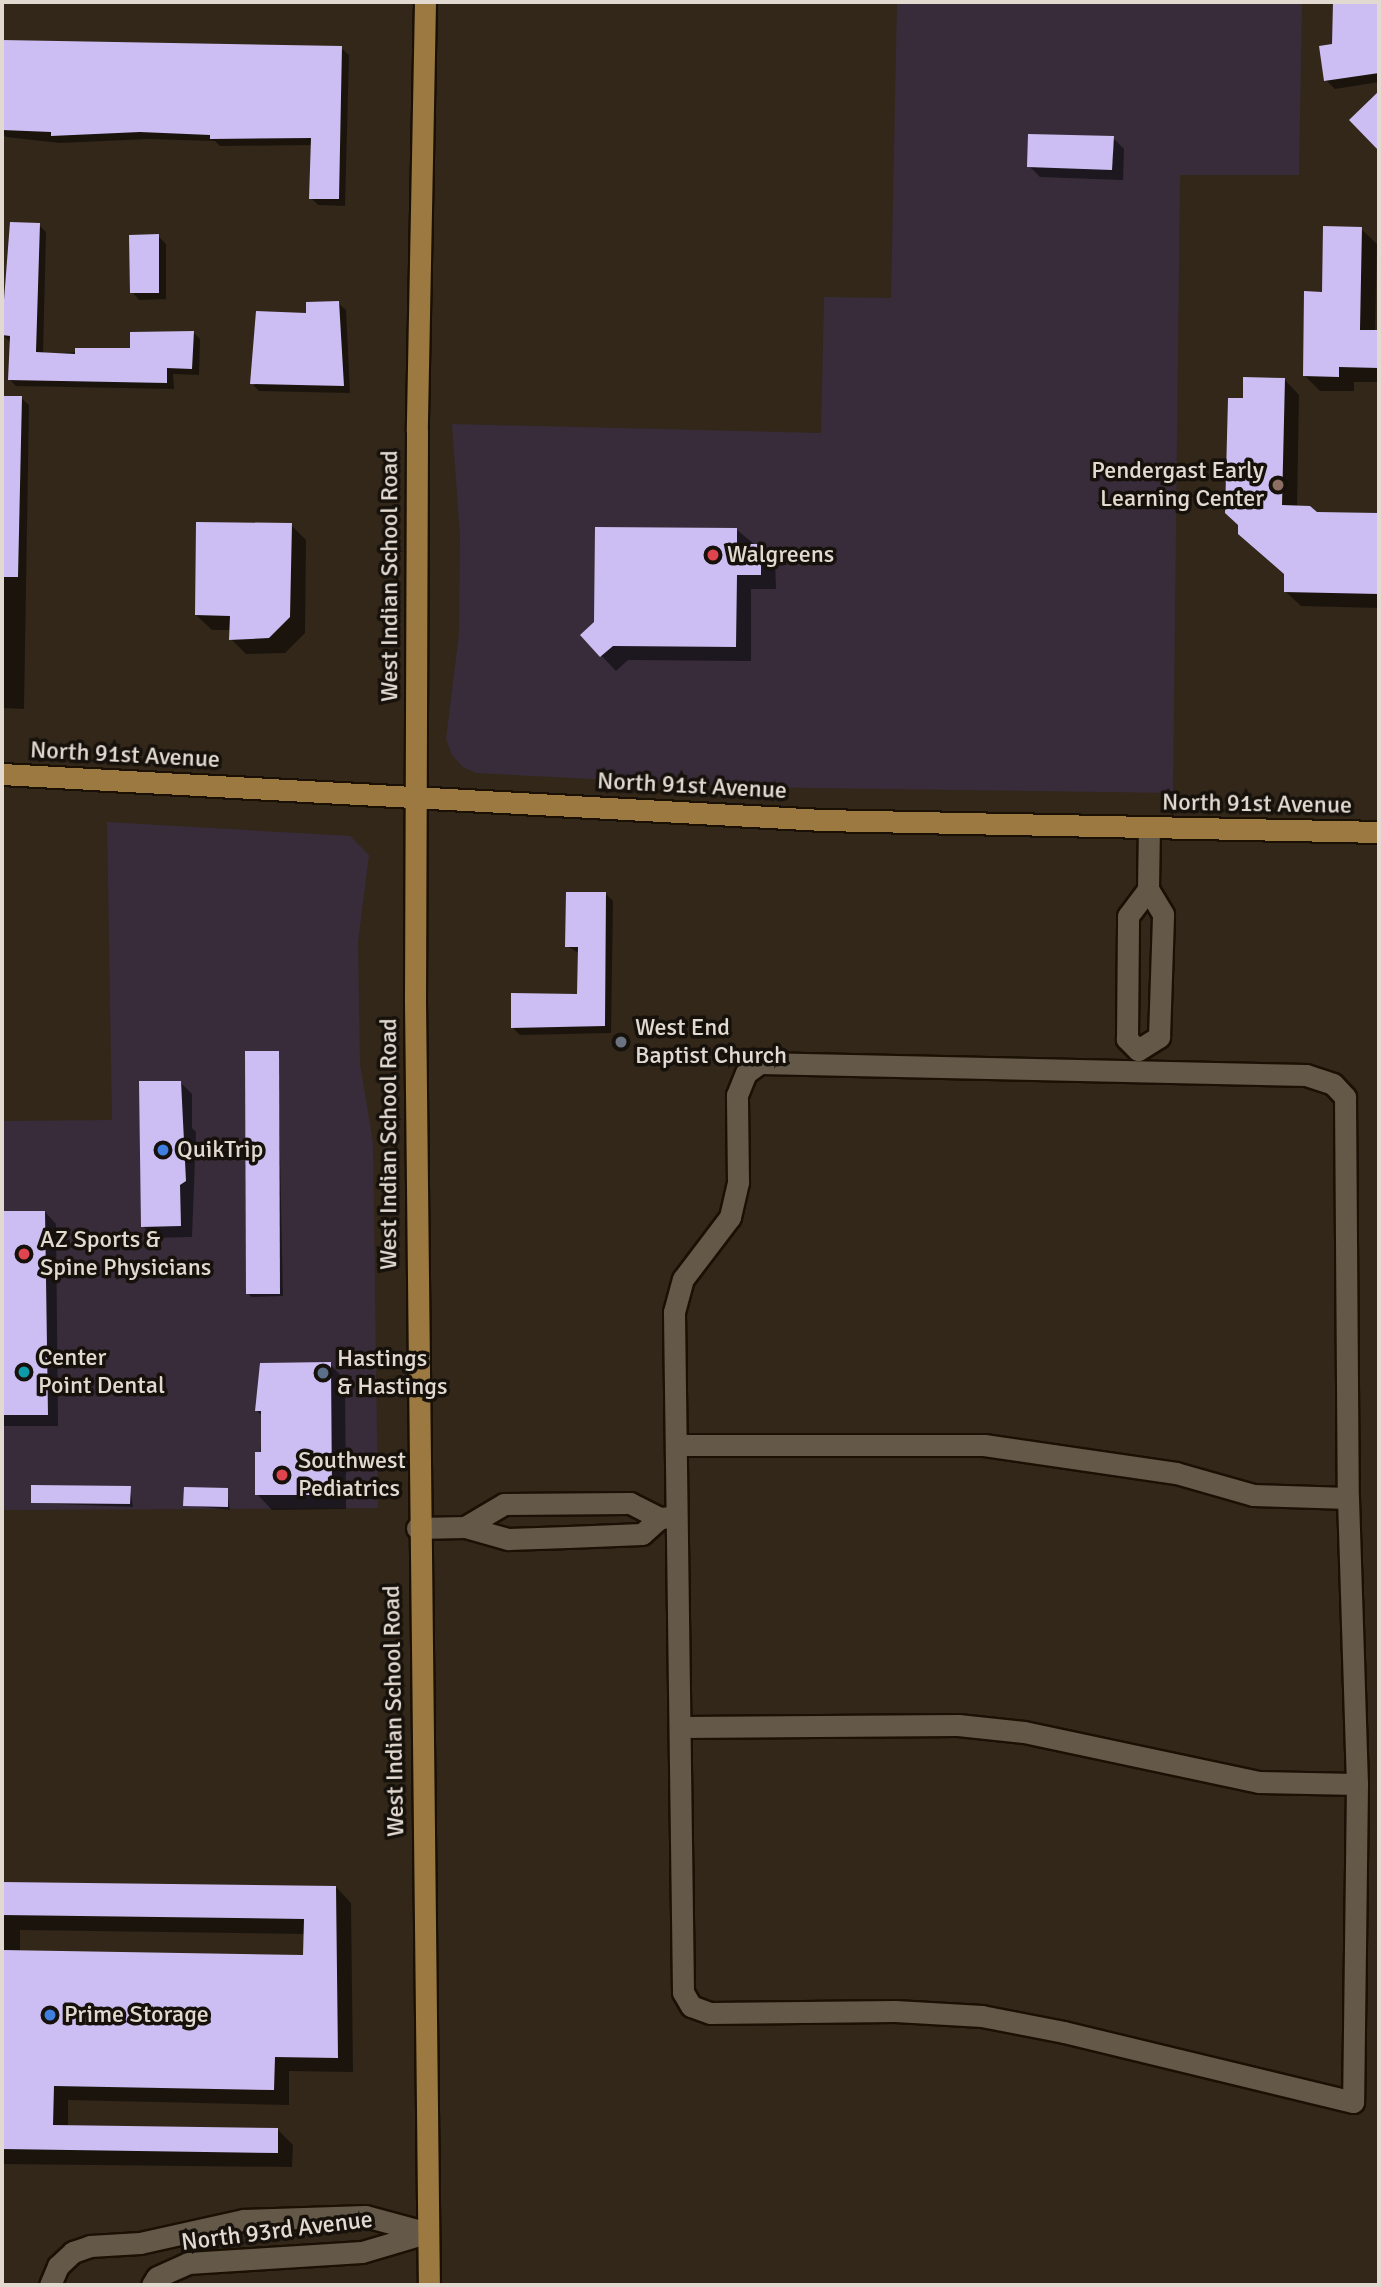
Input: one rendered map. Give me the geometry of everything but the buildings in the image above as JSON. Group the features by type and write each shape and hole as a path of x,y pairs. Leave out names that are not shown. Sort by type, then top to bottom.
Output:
{"main road":[{"name":"West Indian School Road","path":"425,2 416,798 417,1528 429,2285"},
{"name":"North 91st Avenue","path":"2,774 822,820 1379,832"}],"street":[{"path":"1138,1050 1159,1037 1164,915 1148,889 1149,827"},
{"path":"1137,1074 1138,1050 1127,1039 1128,916 1148,889"},
{"path":"760,1063 1137,1074 1306,1075 1333,1084 1345,1097 1348,1498 1357,1784 1353,2102 982,2016 895,2011 710,2013 691,2006 682,1992 681,1971 681,1727 669,1517 677,1445 674,1312 683,1279 730,1217 738,1182 737,1095 746,1073 760,1063"},
{"path":"677,1445 985,1445 1175,1474 1253,1495 1348,1498"},
{"path":"465,1527 504,1504 630,1503 669,1517"},
{"path":"565,1504 568,1537"},
{"path":"417,1528 465,1527 508,1539 642,1534 669,1517"},
{"path":"681,1727 958,1725 1024,1732 1259,1783 1357,1784"},
{"name":"North 93rd Avenue","path":"50,2285 58,2266 73,2252 90,2246 140,2243 243,2220 365,2216 428,2233"},
{"name":"North 93rd Avenue","path":"152,2285 157,2277 188,2263 362,2252 428,2233"}],"shaded area":[{"path":"897,2 1302,2 1299,175 1180,175 1173,793 749,787 476,773 463,767 452,755 446,739 459,634 460,536 452,424 821,433 824,297 891,298"},
{"path":"107,822 350,836 369,855 358,942 360,1064 373,1143 378,1508 2,1510 2,1121 112,1120"}],"place":[{"name":"Pendergast Early Learning Center","path":"1278,485"},
{"name":"Walgreens","path":"713,555"},
{"name":"West End Baptist Church","path":"621,1042"},
{"name":"QuikTrip","path":"163,1150"},
{"name":"AZ Sports & Spine Physicians","path":"24,1254"},
{"name":"Center Point Dental","path":"24,1372"},
{"name":"Hastings & Hastings","path":"323,1373"},
{"name":"Southwest Pediatrics","path":"282,1475"},
{"name":"Prime Storage","path":"50,2015"}]}
